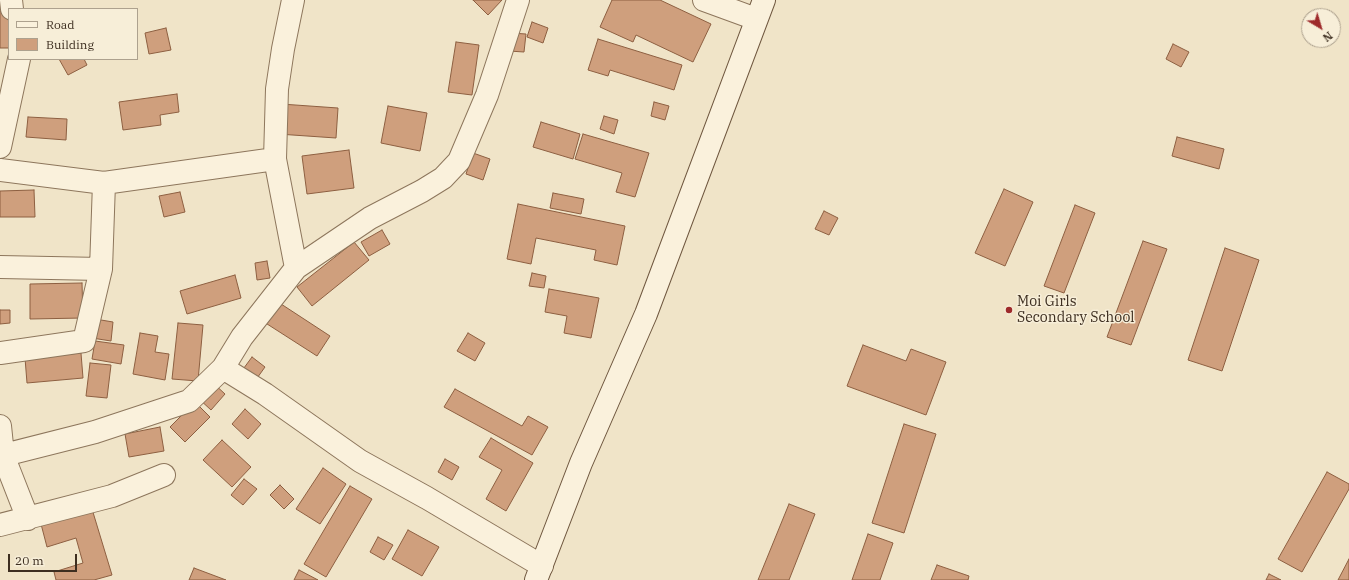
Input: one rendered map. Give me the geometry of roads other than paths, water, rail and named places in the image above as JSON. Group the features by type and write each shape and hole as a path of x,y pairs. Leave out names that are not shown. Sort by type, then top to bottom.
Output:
{"street":[{"path":"293,0 283,50 278,89 274,159 296,268"},
{"path":"1,456 95,432 189,401 223,368 242,337 296,268 370,218 422,191 442,178 459,161 487,95 518,0"},
{"path":"223,368 265,394 360,461 427,498 539,573 581,463 646,314 760,10 704,0"},
{"path":"0,147 19,60"},
{"path":"0,170 104,183 274,159"},
{"path":"0,353 84,341 102,269 104,183"},
{"path":"0,267 102,269"},
{"path":"0,426 1,456 28,518"},
{"path":"0,524 112,496 164,475"}],"place":[{"name":"Moi Girls Secondary School","path":"1009,310"}]}
